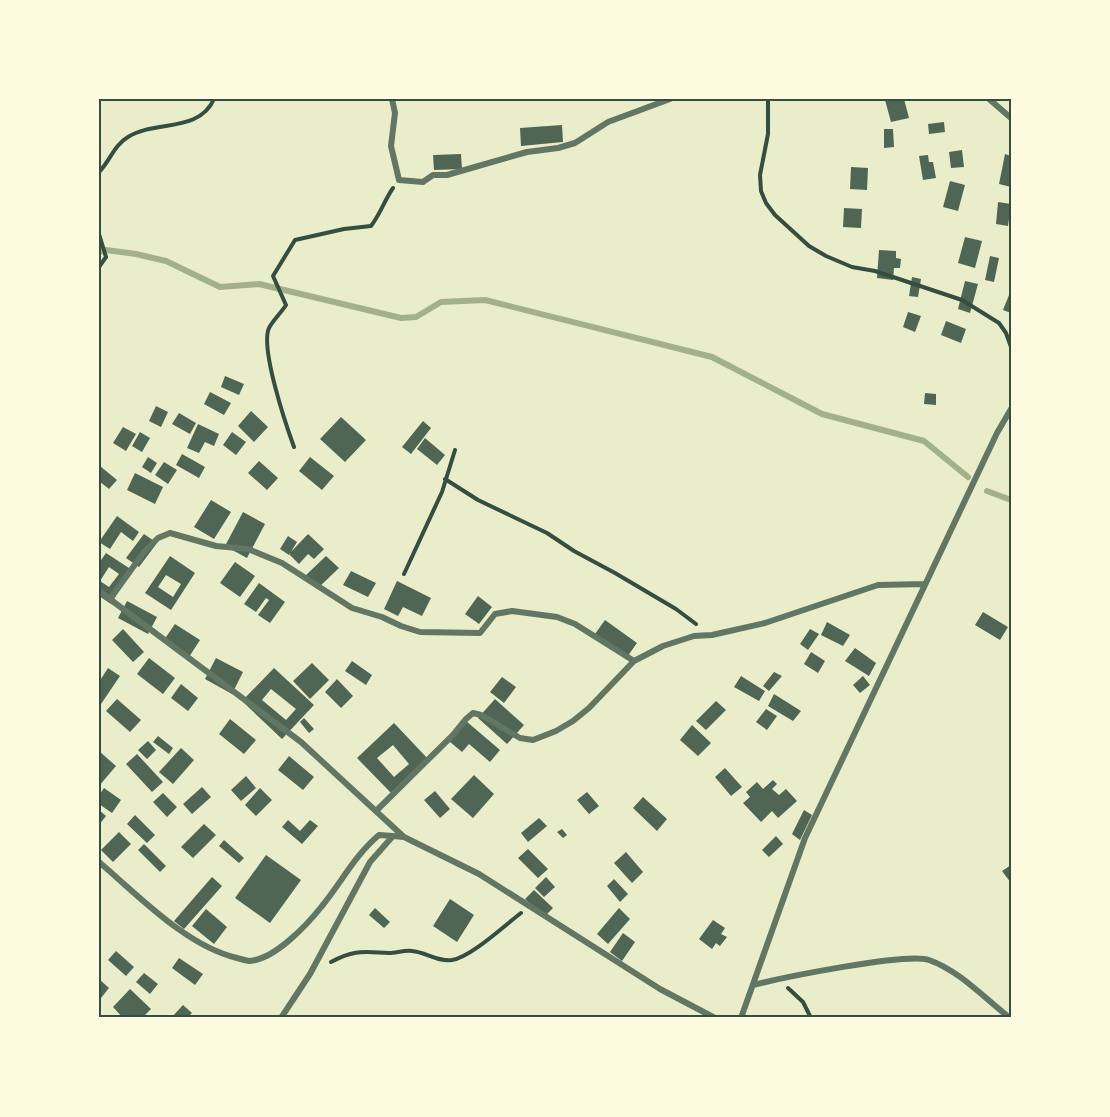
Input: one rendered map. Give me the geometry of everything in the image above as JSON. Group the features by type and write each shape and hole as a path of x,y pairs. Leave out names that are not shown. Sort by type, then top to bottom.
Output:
{"street":[{"path":"392,99 394,114 391,146 399,180 423,182 433,176 447,175 527,152 575,143 616,119 670,99"},
{"path":"989,99 1011,118"},
{"path":"741,1018 805,838 997,433 1011,409"},
{"path":"110,599 144,552 158,538 170,533 216,546 248,549 282,563 352,608 420,632 480,633 495,614 512,611 557,617 575,624 634,661"},
{"path":"376,811 473,713 481,715 519,738 533,740 545,737 573,721 589,708 634,661 663,646 694,636 712,635 765,623 878,585 925,584"},
{"path":"99,591 302,742 404,837 479,874 660,989 715,1018"},
{"path":"99,862 167,920 225,955 250,961 279,950 321,907 367,845 379,835 404,837"},
{"path":"281,1018 310,974 370,862 393,836"},
{"path":"753,985 779,978 879,962 925,958 967,981 1010,1018"}],"path":[{"path":"99,172 125,138 140,130 185,123 197,118 210,108 214,99"},
{"path":"768,99 768,134 760,175 766,203 775,215 809,246 826,256 852,267 875,271 962,300 999,323 1011,347"},
{"path":"294,447 278,404 267,339 270,328 286,305 273,276 295,240 344,229 371,226 399,180"},
{"path":"99,234 106,257 99,267"},
{"path":"404,574 434,512 455,450"},
{"path":"445,479 478,500 547,533 574,551 676,609 712,635"},
{"path":"310,974 343,956 360,951 391,953 413,951 441,960 454,959 486,940 529,906"},
{"path":"779,978 803,1002 811,1018"}],"building":[{"path":"904,99 909,118 891,122 885,100"},
{"path":"944,122 945,132 929,134 928,124"},
{"path":"562,125 563,142 521,146 520,128"},
{"path":"884,129 893,129 894,147 884,148"},
{"path":"962,150 964,167 951,168 949,152"},
{"path":"461,154 462,169 434,170 433,155"},
{"path":"1005,154 1011,156 1011,187 999,184"},
{"path":"928,155 929,162 933,162 936,178 923,180 919,156"},
{"path":"851,167 868,168 867,190 850,189"},
{"path":"950,181 965,185 958,211 943,207"},
{"path":"998,202 1011,204 1008,226 996,224"},
{"path":"844,208 862,209 861,228 843,227"},
{"path":"965,237 982,241 975,268 958,263"},
{"path":"879,250 896,251 896,258 901,259 900,268 894,268 893,280 877,278"},
{"path":"990,256 999,258 994,282 985,280"},
{"path":"912,277 921,279 918,297 909,296"},
{"path":"965,281 978,284 970,313 958,309"},
{"path":"1011,290 1011,313 1003,310"},
{"path":"908,312 921,316 915,332 903,327"},
{"path":"946,321 966,329 961,343 941,335"},
{"path":"225,376 244,384 239,395 221,387"},
{"path":"210,392 231,403 224,415 204,404"},
{"path":"925,393 936,394 936,405 924,404"},
{"path":"156,406 168,412 161,427 149,421"},
{"path":"251,411 268,427 254,442 238,426"},
{"path":"179,413 196,423 190,434 172,424"},
{"path":"341,417 366,440 345,462 320,439"},
{"path":"423,421 431,428 411,454 402,447"},
{"path":"198,424 219,434 214,446 205,442 199,453 187,448"},
{"path":"123,427 136,434 126,451 113,443"},
{"path":"140,432 150,438 142,452 132,446"},
{"path":"232,432 246,442 236,455 223,445"},
{"path":"425,438 445,455 437,465 417,449"},
{"path":"182,454 205,467 199,478 176,465"},
{"path":"148,457 157,463 151,473 142,467"},
{"path":"310,457 334,476 322,490 299,471"},
{"path":"259,461 278,478 267,490 248,473"},
{"path":"164,462 177,470 168,484 155,475"},
{"path":"100,466 117,480 109,489 99,481"},
{"path":"135,473 163,487 155,504 127,490"},
{"path":"211,500 231,512 214,539 194,527"},
{"path":"243,512 265,524 247,558 225,546"},
{"path":"117,516 139,532 133,541 121,532 110,549 99,542"},
{"path":"144,534 157,543 139,567 126,558"},
{"path":"308,534 324,549 314,559 308,554 299,564 289,554"},
{"path":"288,536 297,542 289,555 280,549"},
{"path":"106,553 132,570 111,604 99,596 99,563","holes":["109,567 119,574 109,587 100,581"]},
{"path":"170,556 195,573 171,610 145,593","holes":["166,575 181,584 173,597 158,587"]},
{"path":"326,556 339,568 317,589 305,576"},
{"path":"235,562 255,576 240,597 220,583"},
{"path":"351,571 376,583 368,597 343,585"},
{"path":"397,581 431,598 422,616 403,607 398,616 384,609"},
{"path":"259,583 285,602 270,623 258,615 269,600 266,598 256,612 244,604"},
{"path":"478,596 492,607 479,624 465,614"},
{"path":"127,601 157,617 148,634 118,618"},
{"path":"983,612 1008,627 1000,640 975,625"},
{"path":"605,620 637,643 627,657 595,634"},
{"path":"827,622 850,635 843,646 821,635"},
{"path":"175,624 200,640 189,657 164,640"},
{"path":"123,629 144,652 133,662 112,640"},
{"path":"810,629 819,634 808,650 800,644"},
{"path":"855,648 876,663 869,676 845,661"},
{"path":"811,652 825,661 818,673 804,664"},
{"path":"149,658 175,678 163,694 137,674"},
{"path":"216,658 243,672 232,694 205,679"},
{"path":"352,661 372,675 366,685 345,671"},
{"path":"312,663 329,680 310,699 293,681"},
{"path":"108,668 120,676 99,707 99,682"},
{"path":"274,668 314,705 282,739 242,701","holes":["271,689 296,709 286,720 262,700"]},
{"path":"774,672 782,676 769,691 763,686"},
{"path":"741,676 765,691 759,701 734,687"},
{"path":"863,676 870,685 860,693 853,685"},
{"path":"502,677 516,687 504,703 490,692"},
{"path":"337,679 353,696 341,708 325,692"},
{"path":"181,684 198,698 188,711 171,698"},
{"path":"774,694 801,711 793,721 768,706"},
{"path":"117,699 141,720 130,732 106,711"},
{"path":"495,699 524,725 507,744 478,718"},
{"path":"716,701 726,710 706,730 696,721"},
{"path":"766,709 777,716 767,730 756,722"},
{"path":"304,718 314,729 309,733 300,722"},
{"path":"230,719 256,740 244,754 219,734"},
{"path":"466,721 500,750 490,762 469,744 462,752 449,741"},
{"path":"394,723 429,760 393,795 357,758","holes":["393,745 409,764 394,777 377,758"]},
{"path":"692,725 711,743 698,756 680,740"},
{"path":"158,736 173,748 169,754 153,742"},
{"path":"148,741 156,750 147,759 138,750"},
{"path":"181,748 194,760 173,784 159,772"},
{"path":"99,751 116,766 99,786"},
{"path":"137,754 163,782 152,792 126,764"},
{"path":"289,756 314,777 303,790 278,770"},
{"path":"725,768 742,787 731,796 715,777"},
{"path":"474,775 494,794 473,818 451,799"},
{"path":"246,776 256,788 241,801 231,790"},
{"path":"773,780 777,784 772,789 779,795 786,789 797,801 778,818 772,811 761,822 743,803 750,797 746,792 757,782 763,789"},
{"path":"202,787 211,797 192,814 183,804"},
{"path":"104,788 121,800 112,813 99,804 99,795"},
{"path":"260,788 272,800 256,816 245,805"},
{"path":"435,791 450,809 440,818 424,800"},
{"path":"587,792 599,806 589,814 577,800"},
{"path":"163,793 177,807 167,817 153,802"},
{"path":"643,797 667,819 657,831 633,808"},
{"path":"99,810 106,816 99,825"},
{"path":"804,810 812,815 800,840 792,834"},
{"path":"135,815 155,835 147,843 127,824"},
{"path":"539,818 547,826 528,842 521,833"},
{"path":"288,820 300,831 310,820 318,826 302,844 282,827"},
{"path":"204,824 216,835 193,858 181,847"},
{"path":"562,829 567,835 563,838 557,832"},
{"path":"119,832 131,844 113,862 101,850"},
{"path":"776,836 783,844 769,857 762,850"},
{"path":"224,840 244,858 239,863 219,846"},
{"path":"144,844 166,866 160,872 138,850"},
{"path":"528,849 548,869 538,878 518,858"},
{"path":"626,852 643,872 632,883 614,863"},
{"path":"266,855 301,880 270,923 235,898"},
{"path":"1011,865 1011,883 1002,871"},
{"path":"212,877 222,886 184,929 174,921"},
{"path":"546,877 555,887 544,897 535,888"},
{"path":"614,879 628,894 620,902 607,886"},
{"path":"534,890 553,908 544,917 525,899"},
{"path":"450,899 474,915 457,942 433,926"},
{"path":"375,908 390,922 384,928 369,915"},
{"path":"619,908 630,919 608,944 597,934"},
{"path":"206,909 227,927 214,944 192,926"},
{"path":"713,920 725,928 721,934 727,937 720,946 716,943 712,949 699,939"},
{"path":"623,933 635,942 622,961 610,952"},
{"path":"116,951 134,967 126,976 108,960"},
{"path":"179,958 203,974 195,985 172,968"},
{"path":"144,973 158,984 150,994 136,982"},
{"path":"99,979 109,988 101,998 99,997"},
{"path":"130,989 151,1009 142,1018 123,1018 113,1007"},
{"path":"183,1005 192,1013 187,1018 171,1018"}],"waterway":[{"path":"99,252 106,250 136,254 166,261 220,287 259,284 401,318 416,317 441,302 485,300 712,357 822,414 924,441 968,477"},
{"path":"987,491 1011,500"}]}
